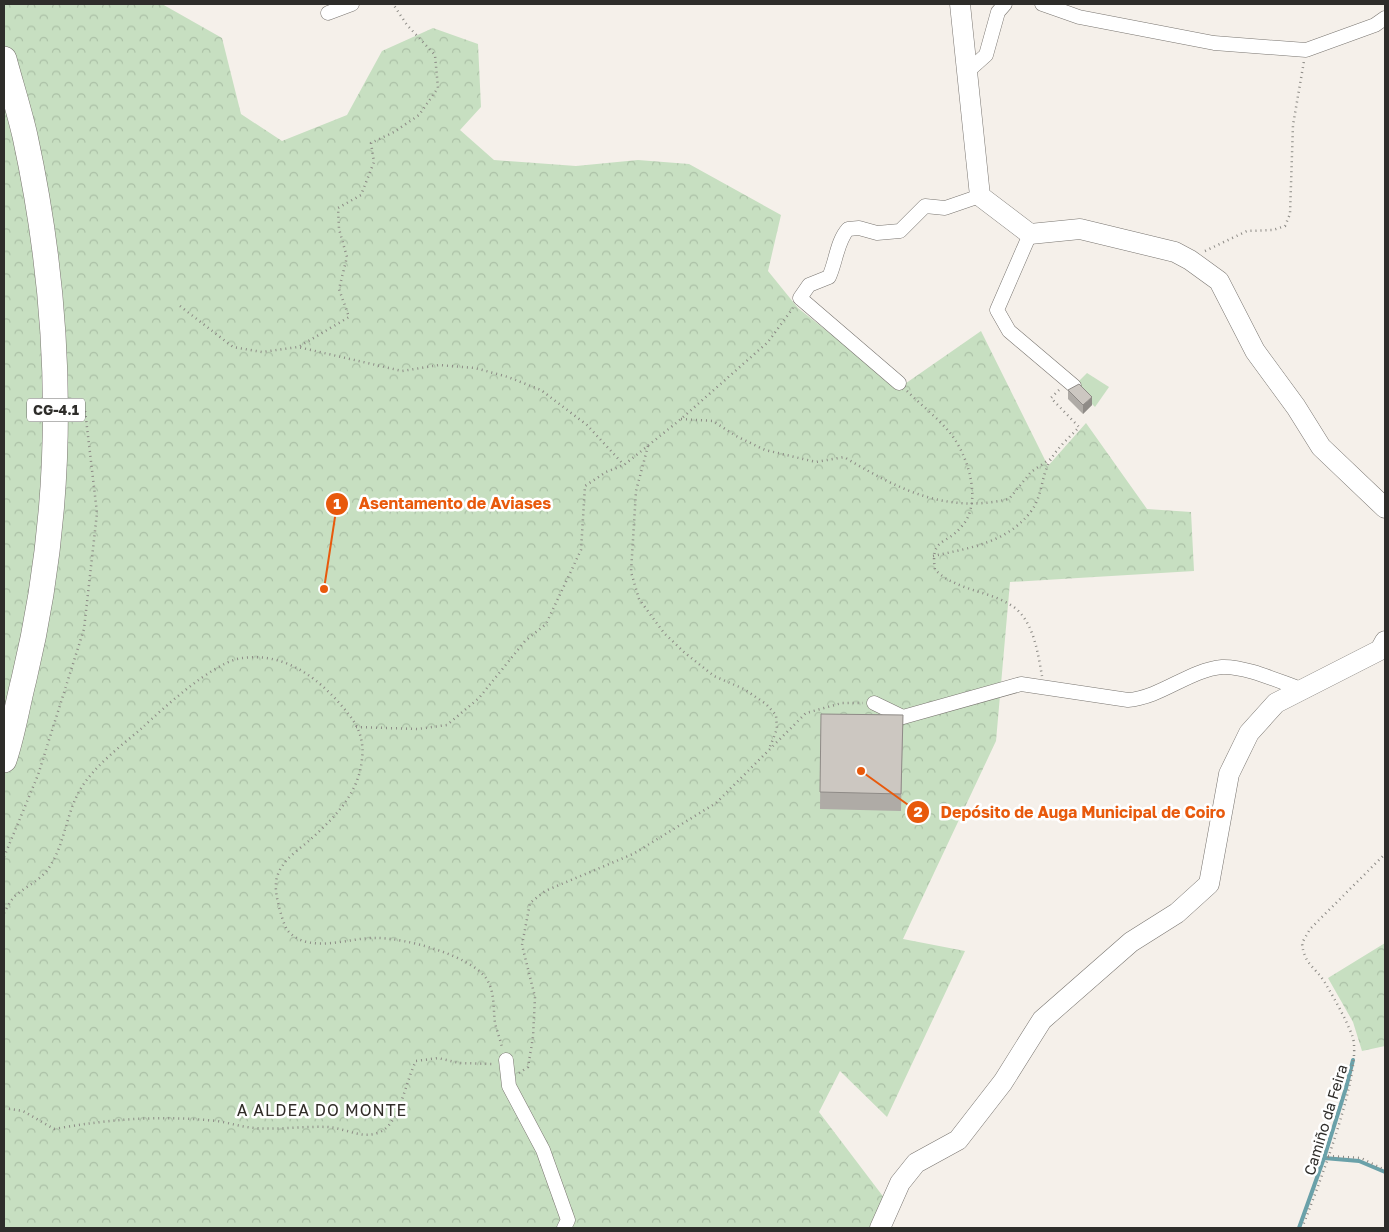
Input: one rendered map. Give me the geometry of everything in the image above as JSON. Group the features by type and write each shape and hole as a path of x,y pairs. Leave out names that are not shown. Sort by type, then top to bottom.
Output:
{"highway":[{"name":"CG-4.1","path":"4,59 25,135 47,268 57,391 54,492 37,625 4,760"}],"street":[{"path":"328,13 352,4"},
{"path":"960,4 980,196 1030,234 1080,229 1156,247 1175,252 1190,260 1219,281 1255,351 1296,406 1321,447 1385,508"},
{"path":"967,72 986,55 998,12 1005,4"},
{"path":"1042,4 1079,17 1214,43 1306,50 1375,25 1385,18"},
{"path":"899,383 800,298 810,285 829,277 836,263 842,236 848,228 859,228 877,233 900,231 925,206 945,208 980,196"},
{"path":"1030,234 997,310 1009,330 1071,383"},
{"path":"880,1228 900,1183 916,1163 958,1140 1003,1082 1042,1020 1131,942 1177,913 1209,884 1229,774 1250,733 1276,703 1380,650 1385,641"},
{"path":"874,704 903,717 1020,684 1128,700 1143,699 1202,672 1221,667 1236,668 1304,690"},
{"path":"506,1060 509,1086 543,1150 562,1198 568,1220 564,1228"}],"path":[{"path":"298,347 349,317 338,289 347,257 339,230 338,208 361,195 374,162 371,143 394,132 419,115 438,88 435,55 407,25 393,4"},
{"path":"1219,244 1247,231 1272,230 1285,226 1290,214 1292,124 1306,50"},
{"path":"356,726 418,729 447,725 479,698 525,641 546,624 581,550 585,486 606,472 624,465 681,419 768,342 800,298"},
{"path":"180,306 233,347 262,352 298,347 402,370 448,366 475,368 508,376 541,390 587,426 624,465"},
{"path":"899,383 952,435 972,476 973,505 962,526 936,545 933,556 935,570 950,581 995,598 1016,609 1026,622 1037,650 1044,687"},
{"path":"681,419 712,421 736,436 765,450 816,462 844,457 875,475 926,498 973,505 1009,498 1031,472 1050,459 1078,427 1051,398 1071,383"},
{"path":"4,857 38,775 84,629 97,513 85,410"},
{"path":"648,446 636,490 631,572 639,599 664,633 685,653 714,676 744,689 766,704 776,716 777,730 768,751"},
{"path":"933,556 988,544 1015,528 1032,510 1042,490 1050,459"},
{"path":"4,913 13,898 49,869 59,849 63,831 80,788 168,703 194,684 235,660 261,657 291,664 316,680 352,718 364,742 361,769 353,792 340,809 281,868 275,888 287,930 304,942 329,943 374,938 394,939 429,948 474,966 487,980 494,1002 495,1022 506,1060 489,1065 438,1058 416,1061 408,1077 398,1114 384,1130 369,1136 328,1127 254,1128 218,1122 151,1117 109,1120 54,1129 24,1111 4,1108"},
{"path":"508,1080 528,1067 533,1037 534,997 522,945 530,903 545,891 633,854 716,803 806,713 842,702 874,704"},
{"name":"Camiño da Feira","path":"1302,1228 1350,1089 1356,1060 1353,1036 1337,1002 1322,978 1306,962 1302,943 1310,929 1385,854"},
{"path":"1328,1156 1361,1158 1385,1170"}],"green space":[{"path":"4,4 162,4 222,38 241,114 282,141 347,115 382,51 433,28 478,44 481,107 460,130 494,160 576,166 638,160 689,164 781,215 768,271 798,308 899,388 981,331 1048,466 1086,423 1147,509 1191,512 1194,571 1010,582 996,741 903,939 965,951 887,1117 840,1071 819,1112 885,1199 869,1228 4,1228"},
{"path":"1087,373 1109,387 1095,407 1074,386"},
{"path":"1385,943 1385,1046 1362,1051 1353,1022 1328,978"}],"building":[{"path":"1079,384 1092,397 1083,405 1068,390"},
{"path":"821,714 903,715 901,794 820,792"}],"waterway":[{"path":"1324,1158 1353,1060"},
{"path":"1299,1228 1324,1158 1359,1161 1385,1172"}],"place":[{"name":"Asentamento de Aviases","path":"324,589"},
{"name":"Depósito de Auga Municipal de Coiro","path":"861,771"}],"district":[{"name":"A ALDEA DO MONTE","path":"322,1110"}]}
